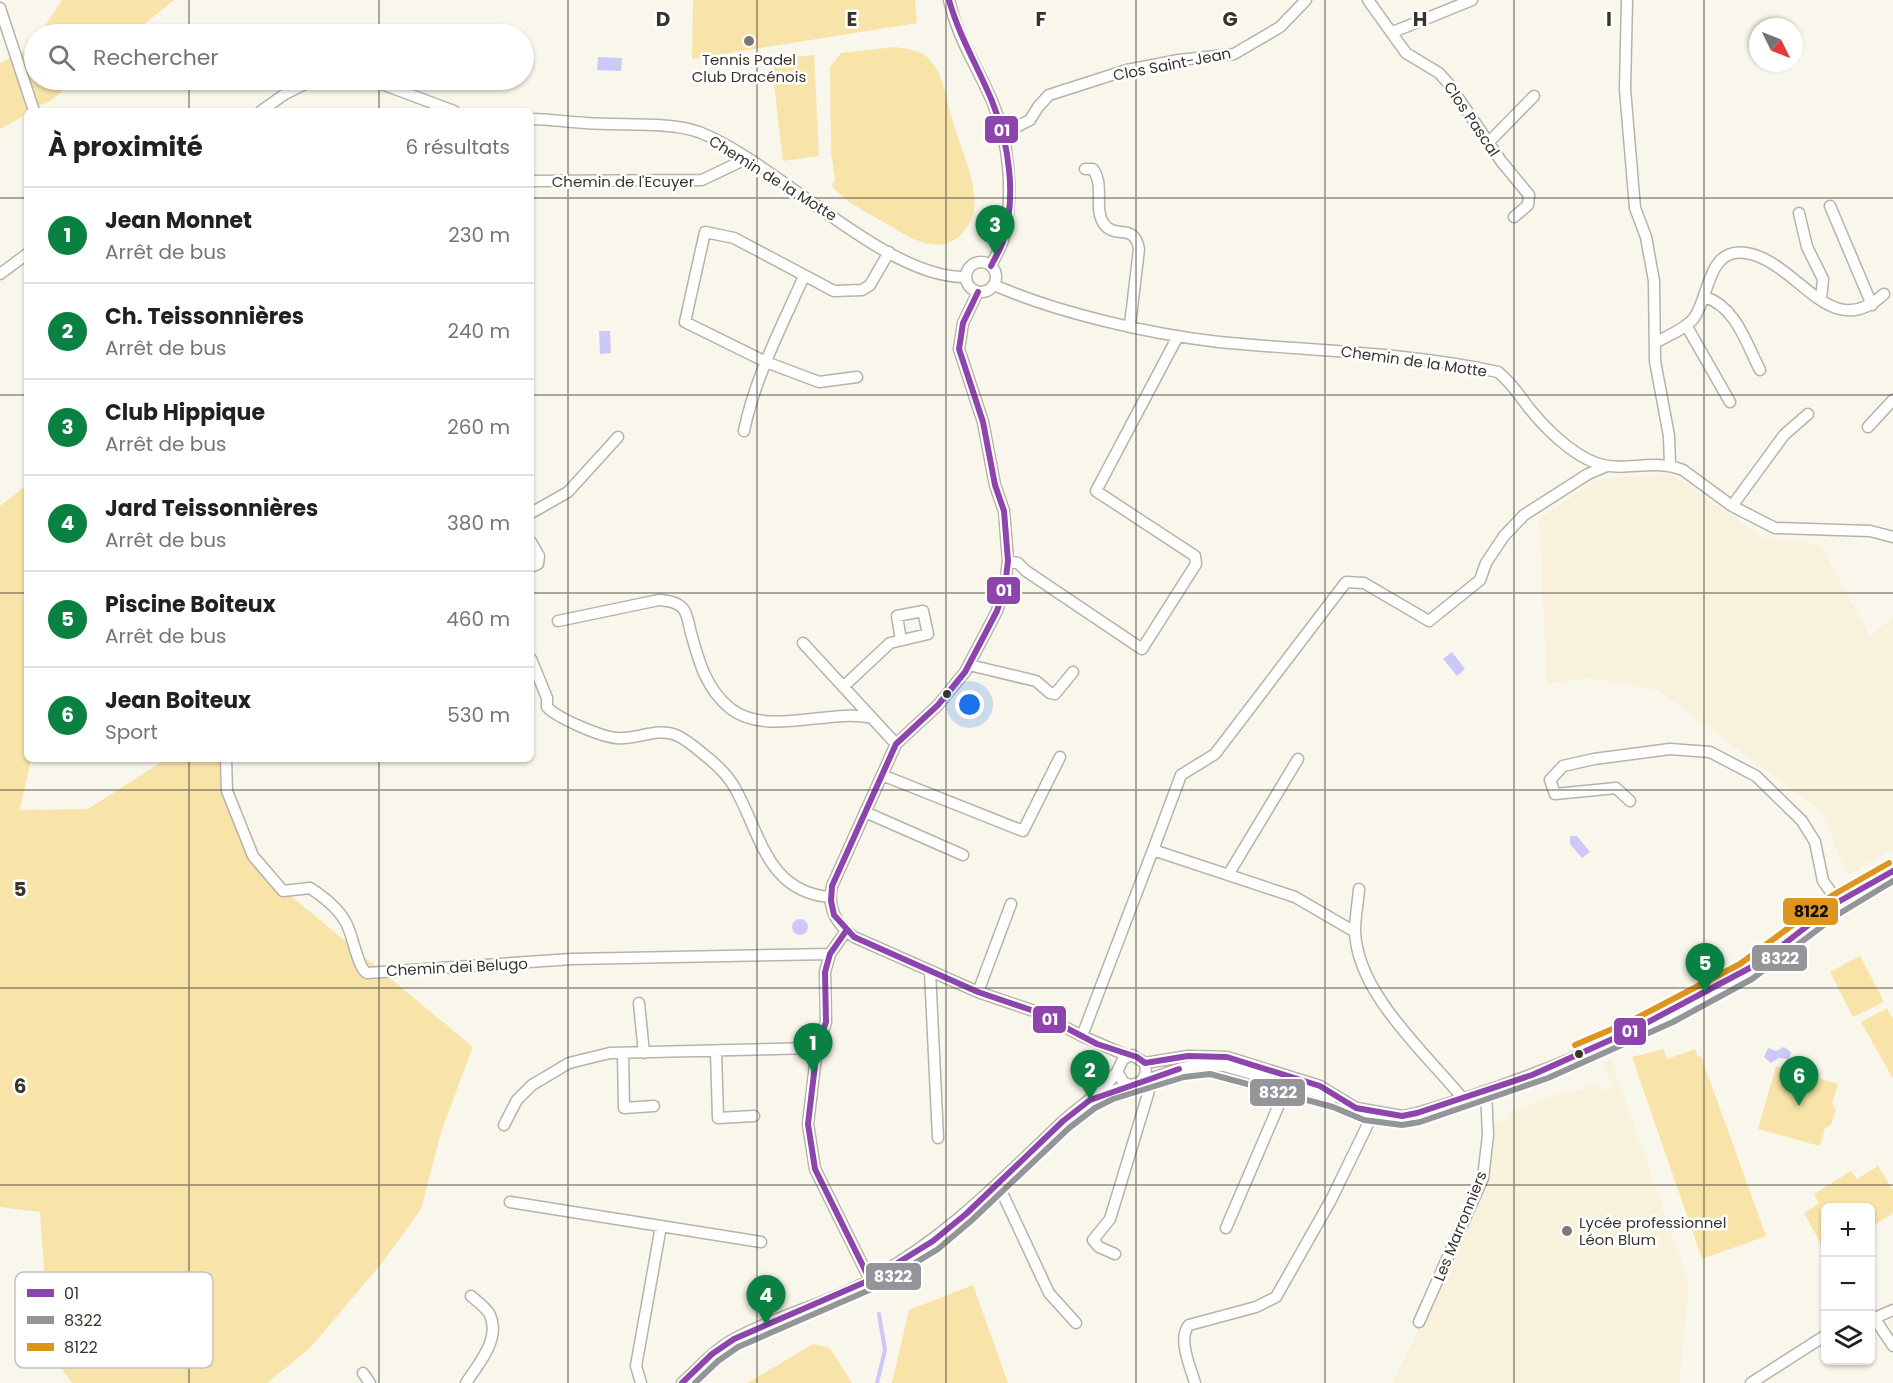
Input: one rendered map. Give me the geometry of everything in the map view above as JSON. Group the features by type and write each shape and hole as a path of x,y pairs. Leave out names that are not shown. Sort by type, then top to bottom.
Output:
{"street":[{"path":"949,0 960,41 993,102 1002,134 1008,184 1008,213 1004,238 991,266"},
{"name":"Clos Saint-Jean","path":"1002,134 1030,120 1049,95 1127,70 1234,54 1280,27 1306,0"},
{"name":"Clos Pascal","path":"1368,0 1406,53 1439,73 1448,82 1488,143 1529,195 1528,205 1514,217"},
{"path":"1393,32 1472,0"},
{"path":"1627,0 1625,89 1635,208 1646,237 1654,280 1661,400 1669,436 1670,464 1683,470 1732,506 1775,528 1870,531 1893,537"},
{"path":"0,8 24,81"},
{"path":"27,90 33,108"},
{"path":"265,108 293,90"},
{"path":"398,90 446,108"},
{"path":"1488,143 1534,96"},
{"name":"Chemin de la Motte","path":"534,119 631,124 698,132 746,159 890,252 927,269 954,277 966,277"},
{"name":"Chemin de l'Ecuyer","path":"534,181 702,180 746,159"},
{"path":"1085,169 1093,169 1100,178 1101,218 1105,226 1118,232 1131,233 1137,239 1139,249 1130,325"},
{"path":"1830,206 1872,305"},
{"path":"1799,213 1807,247 1823,279 1821,299"},
{"path":"857,378 819,382 766,362 685,322 705,231 734,238 834,291 862,290 870,285 890,252"},
{"path":"1656,342 1692,320 1705,297 1714,267 1728,254 1744,252 1761,257 1836,309 1852,312 1872,305 1884,294"},
{"path":"0,274 24,256"},
{"path":"977,262 991,266 996,275 994,285 990,290 978,292 969,287 966,277 969,268 977,262"},
{"path":"744,431 748,410 766,362 804,276"},
{"name":"Chemin de la Motte","path":"994,285 1056,308 1178,336 1393,356 1498,372 1507,379 1541,423 1568,446 1595,463 1607,466 1670,464"},
{"path":"978,292 963,323 959,349 983,422 995,485 1004,511 1008,561 997,611 969,665 944,700 896,744 830,897 830,907 846,931 930,972 978,992 1034,1011 1106,1048 1121,1064 1120,1080 1128,1085"},
{"path":"1705,297 1718,301 1734,319 1760,370"},
{"path":"1686,325 1730,402"},
{"path":"1008,561 1018,562 1026,571 1142,649 1196,564 1195,556 1096,491 1178,336"},
{"path":"1868,426 1893,400"},
{"path":"1732,506 1784,435 1808,414"},
{"path":"534,511 568,492 618,437"},
{"path":"1082,1036 1181,775 1215,754 1346,582 1364,582 1429,621 1480,580 1486,563 1504,536 1524,515 1588,474 1607,466"},
{"path":"534,547 539,556 538,564 534,566"},
{"path":"558,621 659,600 674,602 684,610 701,669 717,696 734,711 768,722 856,715 872,718"},
{"path":"843,687 890,643 901,640"},
{"path":"803,643 896,744"},
{"path":"969,665 1036,681 1050,693 1055,694 1073,672"},
{"path":"534,666 547,698 547,707 553,714 569,723 616,738 659,732 675,735 702,753 719,767 735,788 763,849 789,884 807,893 830,897"},
{"path":"1630,801 1616,788 1555,794 1550,780 1563,766 1594,759 1670,749 1710,752 1755,776 1802,821 1815,842 1823,881 1838,902"},
{"path":"882,775 1023,831 1060,757"},
{"path":"1227,875 1298,759"},
{"name":"Chemin dei Belugo","path":"226,762 227,791 253,856 283,891 310,888 335,908 352,933 360,967 367,973 572,960 830,954"},
{"path":"865,812 963,855"},
{"path":"1153,850 1295,897 1355,932"},
{"path":"1145,1074 1212,1065 1320,1086 1336,1098 1356,1108 1402,1116 1464,1100 1532,1075 1635,1029 1745,972 1838,902 1893,871"},
{"path":"1359,889 1355,932 1363,963 1377,997 1464,1100"},
{"path":"978,992 1011,904"},
{"path":"846,931 830,954 825,972 826,1022 817,1048 808,1124 815,1169 870,1280"},
{"path":"930,972 938,1138"},
{"path":"639,1003 644,1053"},
{"path":"504,1125 517,1100 532,1085 569,1063 609,1053 817,1048"},
{"path":"716,1052 718,1118 754,1116"},
{"path":"622,1053 624,1108 654,1106"},
{"path":"1090,1100 1128,1085 1145,1074 1208,1055 1227,1057 1290,1080"},
{"path":"682,1383 712,1354 734,1339 870,1280 933,1241 998,1184 1063,1121 1090,1100 1121,1064 1137,1057 1145,1074 1148,1094 1110,1219 1093,1240 1099,1247 1115,1254"},
{"path":"1226,1228 1290,1080"},
{"name":"Les Marronniers","path":"1419,1322 1483,1178 1488,1135 1486,1091"},
{"path":"1196,1383 1185,1345 1185,1329 1189,1325 1256,1307 1276,1297 1331,1200 1368,1124 1371,1112"},
{"path":"998,1184 1049,1293 1076,1323"},
{"path":"510,1202 761,1242"},
{"path":"641,1383 636,1366 661,1226"},
{"path":"466,1383 488,1349 493,1329 488,1312 471,1296"},
{"path":"1875,1318 1893,1310"},
{"path":"1875,1322 1893,1346"},
{"path":"1751,1383 1821,1338"},
{"path":"363,1372 370,1383"}],"shaded area":[{"path":"62,0 174,0 144,24 46,24"},
{"name":"Tennis Padel Club Dracénois","path":"693,0 915,0 917,23 692,59"},
{"path":"895,47 922,54 929,59 939,73 971,178 975,200 973,216 965,230 948,243 929,244 909,237 852,204 832,186 835,180 831,152 830,67 841,53"},
{"path":"24,51 24,90 64,90 50,101 34,108 24,108 24,116 0,129 0,63"},
{"path":"814,55 819,156 783,161 771,59"},
{"path":"598,57 622,58 621,71 597,70"},
{"path":"599,331 610,331 611,353 600,354"},
{"path":"1671,474 1763,537 1821,545 1870,637 1893,616 1893,849 1847,875 1822,812 1658,690 1589,678 1547,684 1539,519 1598,479"},
{"path":"24,487 24,762 30,762 20,810 88,809 161,762 224,762 250,862 473,1047 442,1129 421,1209 382,1263 310,1348 267,1383 72,1383 61,1368 213,1368 213,1272 44,1272 40,1212 0,1207 0,506"},
{"path":"1452,652 1465,669 1457,676 1443,659"},
{"path":"1572,836 1577,836 1590,852 1582,858 1570,844"},
{"path":"797,919 803,919 808,927 806,933 797,935 792,930 792,924"},
{"path":"1860,956 1884,1002 1853,1017 1830,972"},
{"path":"1887,1008 1893,1019 1893,1079 1861,1022"},
{"path":"1784,1047 1791,1052 1789,1059 1779,1058 1771,1063 1764,1057 1768,1048 1776,1051"},
{"path":"1663,1049 1667,1059 1695,1049 1698,1057 1701,1056 1766,1236 1702,1259 1632,1057"},
{"name":"Lycée professionnel Léon Blum","path":"1611,1060 1689,1283 1679,1383 1392,1383 1438,1291 1486,1180 1490,1124 1510,1118 1508,1113 1567,1091 1568,1094 1599,1082 1603,1091 1612,1087 1605,1063"},
{"path":"1776,1066 1838,1084 1832,1103 1836,1109 1831,1125 1825,1128 1820,1146 1758,1129"},
{"path":"1878,1166 1893,1190 1893,1213 1875,1225 1875,1203 1821,1203 1821,1244 1804,1213 1819,1203 1814,1194 1851,1171 1857,1179"},
{"path":"973,1285 1008,1383 892,1383 909,1310"},
{"path":"813,1344 830,1348 852,1383 747,1383"}],"waterway":[{"path":"877,1383 885,1350 879,1314"}],"transit line":[{"name":"01","path":"949,0 963,39 992,101 1007,152 1010,206 1002,244 991,266"},
{"name":"01","path":"978,292 963,323 959,349 983,422 995,485 1004,511 1008,561 1005,586 997,611 965,672 938,705 896,744 832,886 831,901 834,915 854,937 978,992 1034,1011 1097,1044 1137,1057 1145,1063 1188,1056 1227,1057 1320,1086 1356,1108 1402,1116 1532,1075 1635,1029 1761,962 1838,902 1893,871"},
{"name":"8122","path":"1575,1045 1631,1021 1740,964 1833,895 1889,863"},
{"name":"8322","path":"695,1383 718,1361 738,1347 874,1288 938,1249 1069,1128 1095,1108 1113,1099 1184,1077 1210,1074 1333,1107 1364,1120 1402,1125 1420,1122 1548,1078 1673,1022 1752,979 1837,915 1893,881"},
{"name":"01","path":"846,931 830,954 825,972 826,1022 817,1048 808,1124 815,1169 870,1280"},
{"name":"01","path":"682,1383 712,1354 734,1339 870,1280 933,1241 966,1214 1063,1121 1090,1100 1179,1069"}],"place":[{"name":"Tennis Padel Club Dracénois","path":"749,41"},
{"name":"Club Hippique","path":"995,255"},
{"name":"Piscine Boiteux","path":"1705,993"},
{"name":"Jean Monnet","path":"813,1073"},
{"name":"Ch. Teissonnières","path":"1090,1100"},
{"name":"Jean Boiteux","path":"1799,1106"},
{"name":"Lycée professionnel Léon Blum","path":"1567,1231"},
{"name":"Jard Teissonnières","path":"766,1325"}]}
